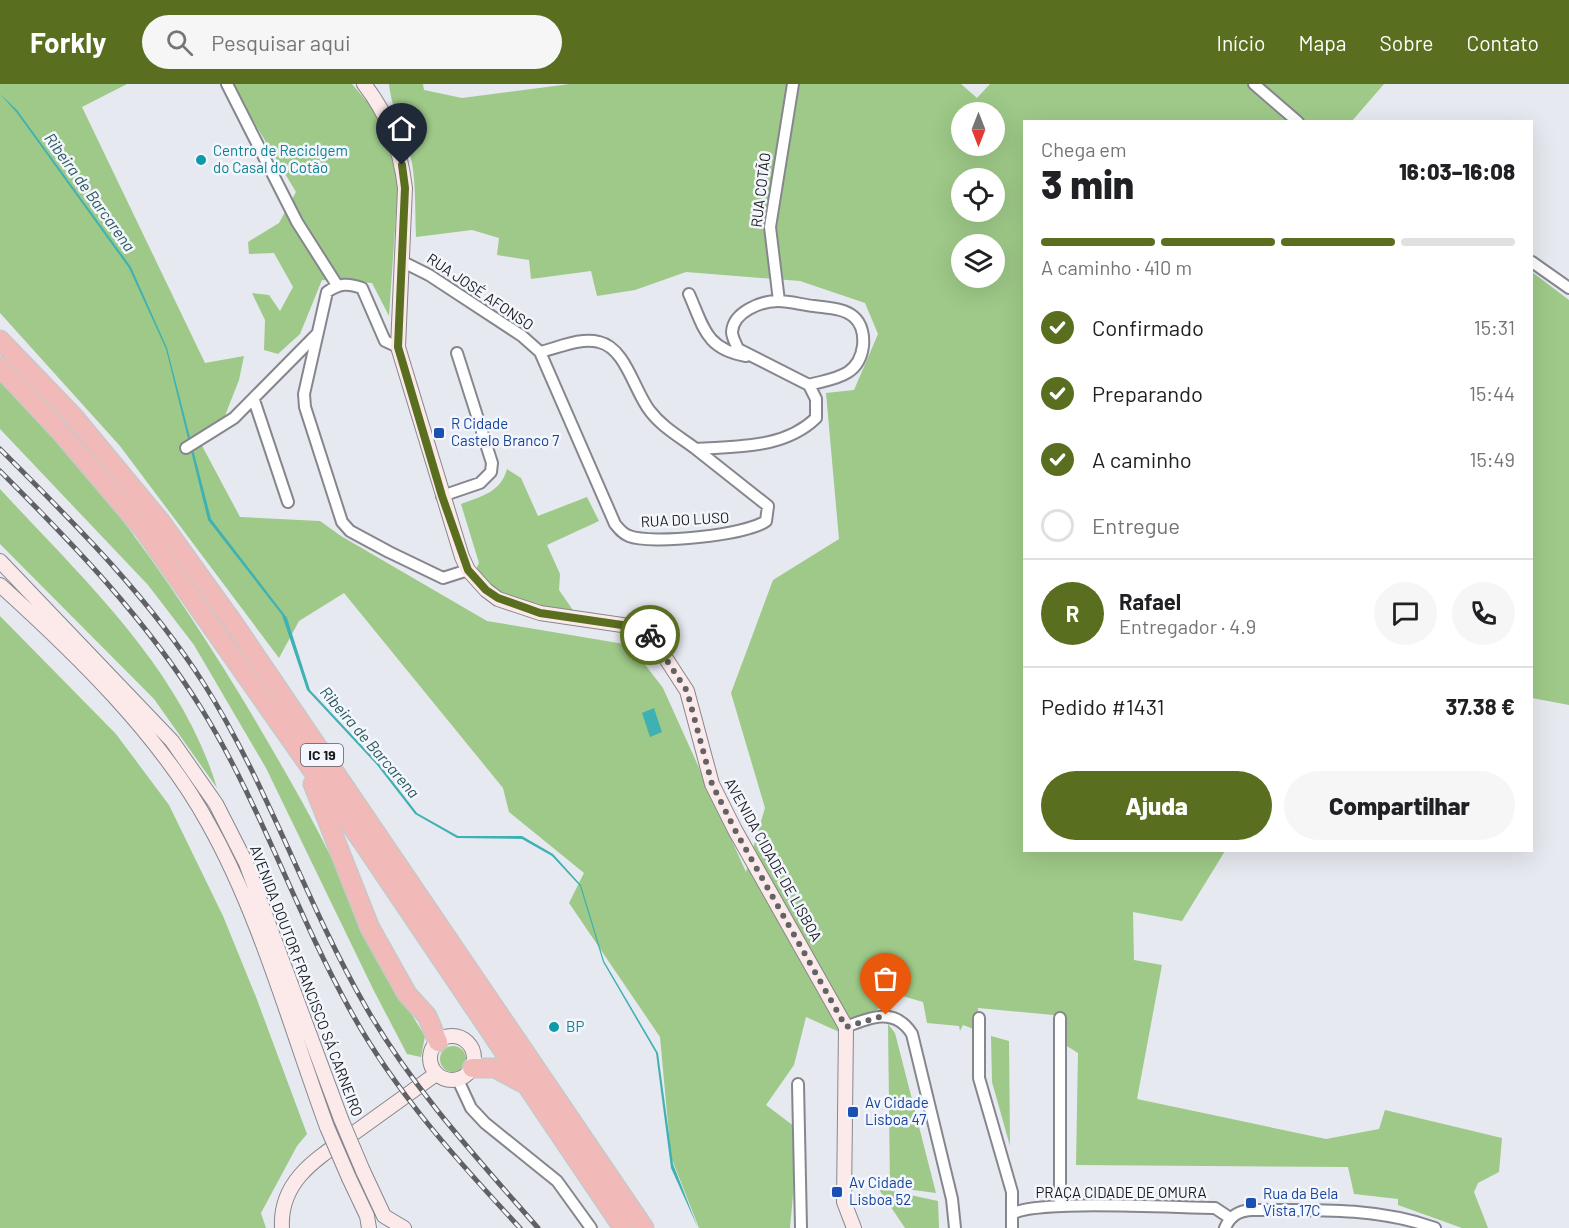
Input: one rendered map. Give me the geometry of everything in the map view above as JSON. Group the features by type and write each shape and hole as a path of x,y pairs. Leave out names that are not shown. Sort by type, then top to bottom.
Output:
{"highway":[{"name":"IC 19","path":"0,340 74,417 167,531 234,624 644,1228"},
{"name":"IC 19","path":"0,367 59,430 144,530 302,757 623,1228"},
{"path":"302,757 370,928 407,994 427,1016 438,1041"},
{"path":"465,1074 495,1068 524,1083"}],"main road":[{"path":"364,84 390,124 402,165 405,188 398,342 442,496 468,570"},
{"name":"AVENIDA DOUTOR FRANCISCO SÁ CARNEIRO","path":"0,561 172,741 216,804 246,863 341,1119 363,1172 384,1216 404,1228"},
{"name":"AVENIDA CIDADE DE LISBOA","path":"468,570 486,590 498,598 540,613 629,626 650,634 687,691 712,784 735,830 846,1027"},
{"name":"AVENIDA DOUTOR FRANCISCO SÁ CARNEIRO","path":"0,585 147,735 181,777 208,823 231,870 327,1127 367,1216 369,1228"},
{"path":"846,1027 844,1202 854,1228"},
{"path":"451,1036 466,1041 474,1053 465,1074 446,1080 436,1074 430,1061 430,1054 438,1041 451,1036"},
{"path":"282,1228 285,1202 290,1190 304,1170 327,1150 436,1074"}],"street":[{"path":"227,84 297,222 336,282"},
{"name":"RUA COTÃO","path":"779,301 770,227 793,84"},
{"path":"1254,84 1296,120"},
{"name":"RUA JOSÉ AFONSO","path":"401,261 429,275 522,336 540,352"},
{"path":"1533,263 1569,288"},
{"path":"336,282 327,292 304,394 305,407 342,522 350,531 443,578 468,570"},
{"path":"336,282 349,283 363,288 385,341 398,342"},
{"path":"689,294 712,344 729,353 752,357"},
{"path":"540,352 586,340 606,345 621,360 649,410 663,425 696,449 771,443 802,431 816,418 816,399 809,385 738,349 732,333 734,324 742,313 764,302 779,301 840,310 853,315 860,324 863,341 861,358 854,369 844,377 809,385"},
{"path":"186,448 234,418 318,334"},
{"name":"RUA DO LUSO","path":"540,352 615,524 628,536 653,539 726,535 746,531 766,521 768,506 696,449"},
{"path":"442,496 480,483 491,472 492,463 457,353"},
{"path":"254,400 288,502"},
{"path":"846,1027 886,1015 900,1021 912,1034 951,1193 955,1228"},
{"path":"979,1018 979,1078 1012,1192 1012,1228"},
{"path":"1060,1018 1060,1206"},
{"path":"465,1074 471,1108 485,1123 557,1181 591,1228"},
{"path":"798,1084 801,1228"},
{"name":"PRAÇA CIDADE DE OMURA","path":"1012,1214 1019,1209 1060,1206 1215,1208 1230,1218"},
{"path":"1225,1228 1230,1218 1238,1212 1251,1210 1344,1210 1398,1217 1435,1228"}],"green space":[{"path":"0,84 127,84 82,107 205,363 244,356 239,380 219,431 200,442 240,517 320,521 341,536 487,621 630,645 663,688 746,872 765,808 731,693 773,580 839,539 826,393 854,390 878,334 865,303 800,281 686,272 635,290 597,296 591,271 531,279 529,260 497,255 499,238 472,230 416,237 412,163 393,105 389,84 423,84 424,90 462,98 570,84 961,84 977,98 990,84 1384,84 1353,120 1023,120 1023,852 1224,852 1182,921 1133,912 1134,960 1162,965 1137,1099 1326,1139 1379,1129 1385,1110 1502,1138 1499,1172 1478,1183 1474,1192 1488,1228 1462,1228 1398,1205 1398,1199 1354,1194 1348,1167 1076,1165 1078,1053 1062,1043 1064,1016 978,1008 979,1031 963,1025 960,1031 959,1026 927,1023 923,1002 899,995 860,1021 846,1035 806,1017 794,1065 766,1105 799,1130 790,1228 699,1228 671,1157 660,1037 569,903 584,873 509,812 503,788 344,593 299,621 279,658 120,446 0,313"},
{"path":"231,84 352,84 373,109 385,130 398,185 389,316 372,283 322,280 300,334 278,354 264,350 265,320 252,293 269,295 280,311 293,287 274,253 249,254 248,242 279,223 296,192"},
{"path":"1533,273 1569,300 1569,705 1533,698"},
{"path":"0,379 44,425 124,523 162,574 232,682 313,821 390,976 425,1036 421,1057 407,1054 266,768 194,645 148,585 0,429"},
{"path":"507,469 521,478 538,516 587,497 599,521 547,545 560,574 559,590 577,616 502,596 475,571 479,563 461,504 490,492 500,483"},
{"path":"0,489 95,591 154,664 201,744 217,788 154,699 0,544"},
{"path":"0,616 116,734 169,805 223,916 307,1134 297,1146 261,1213 266,1228 0,1228"},
{"path":"888,1024 895,1033 936,1193 890,1187"},
{"path":"991,1036 1009,1041 1010,1146 992,1082"},
{"path":"453,1046 462,1050 466,1059 462,1068 453,1072 444,1068 440,1059 444,1050"},
{"path":"878,1188 938,1201 939,1228 905,1228"}],"water":[{"path":"0,94 17,110 131,267 167,348 211,519 287,618 310,690 380,765 417,813 458,836 522,836 553,854 581,885 604,961 658,1053 673,1164 698,1228 671,1168 656,1053 603,962 580,886 552,856 522,839 457,838 415,814 377,765 307,690 282,615 208,520 166,349 129,268 17,113"},
{"path":"654,708 662,732 650,737 642,713"}],"railway":[{"path":"0,449 108,561 182,651 227,723 248,763 345,969 385,1039 447,1123 538,1228"},
{"path":"0,471 107,584 156,643 179,675 222,744 260,819 311,934 367,1038 427,1123 520,1228"}],"way so far":[{"path":"650,635 687,691 712,784 735,830 846,1027 875,1016 886,1015"}],"place":[{"name":"Centro de Reciclgem do Casal do Cotão","path":"201,160"},
{"name":"R Cidade Castelo Branco 7","path":"439,433"},
{"name":"BP","path":"554,1027"},
{"name":"Av Cidade Lisboa 47","path":"853,1112"},
{"name":"Av Cidade Lisboa 52","path":"837,1192"},
{"name":"Rua da Bela Vista 17C","path":"1251,1203"}],"route":[{"path":"402,165 405,188 398,347 442,496 468,570 486,590 498,598 540,613 629,626 650,635"}],"water label":[{"name":"Ribeira de Barcarena","path":"90,192"},
{"name":"Ribeira de Barcarena","path":"370,742"}]}
